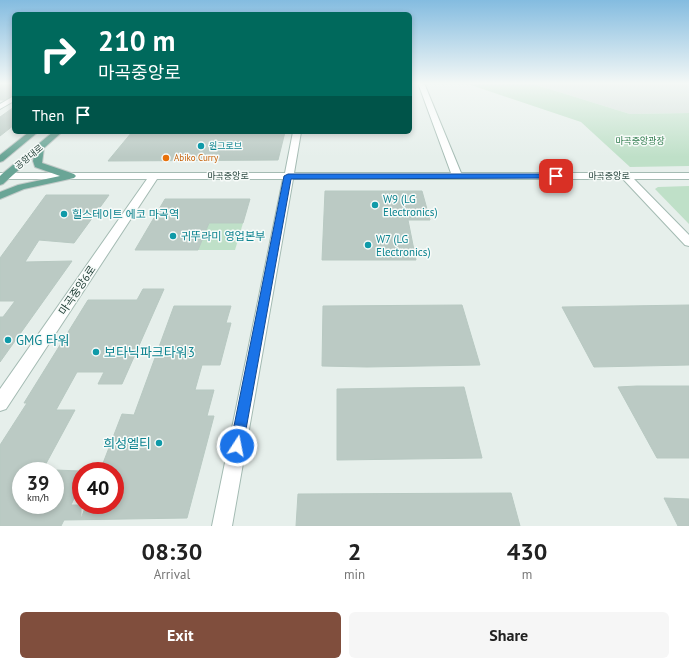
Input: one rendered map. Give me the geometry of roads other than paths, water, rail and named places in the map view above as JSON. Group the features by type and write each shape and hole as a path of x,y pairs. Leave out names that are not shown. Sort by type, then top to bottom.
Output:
{"main road":[{"name":"공항대로","path":"0,159 32,134"},
{"name":"공항대로","path":"2,178 56,134"},
{"path":"0,155 17,146"},
{"path":"40,148 37,161 38,165 71,176"},
{"path":"0,196 8,191 31,184 71,176"}],"street":[{"path":"431,108 457,176"},
{"path":"222,526 297,134"},
{"name":"마곡중앙로","path":"2,178 71,176 689,176"},
{"name":"마곡중앙6로","path":"0,403 154,176"},
{"path":"626,176 689,242"}],"place":[{"name":"원그로브","path":"201,146"},
{"name":"Abiko Curry","path":"166,158"},
{"name":"W9 (LG Electronics)","path":"375,205"},
{"name":"힐스테이트 에코 마곡역","path":"64,214"},
{"name":"귀뚜라미 영업본부","path":"173,236"},
{"name":"W7 (LG Electronics)","path":"368,245"},
{"name":"GMG 타워","path":"8,340"},
{"name":"보타닉파크타워3","path":"96,352"},
{"name":"희성엘티","path":"159,443"}],"park label":[{"name":"마곡중앙광장","path":"640,141"}]}
